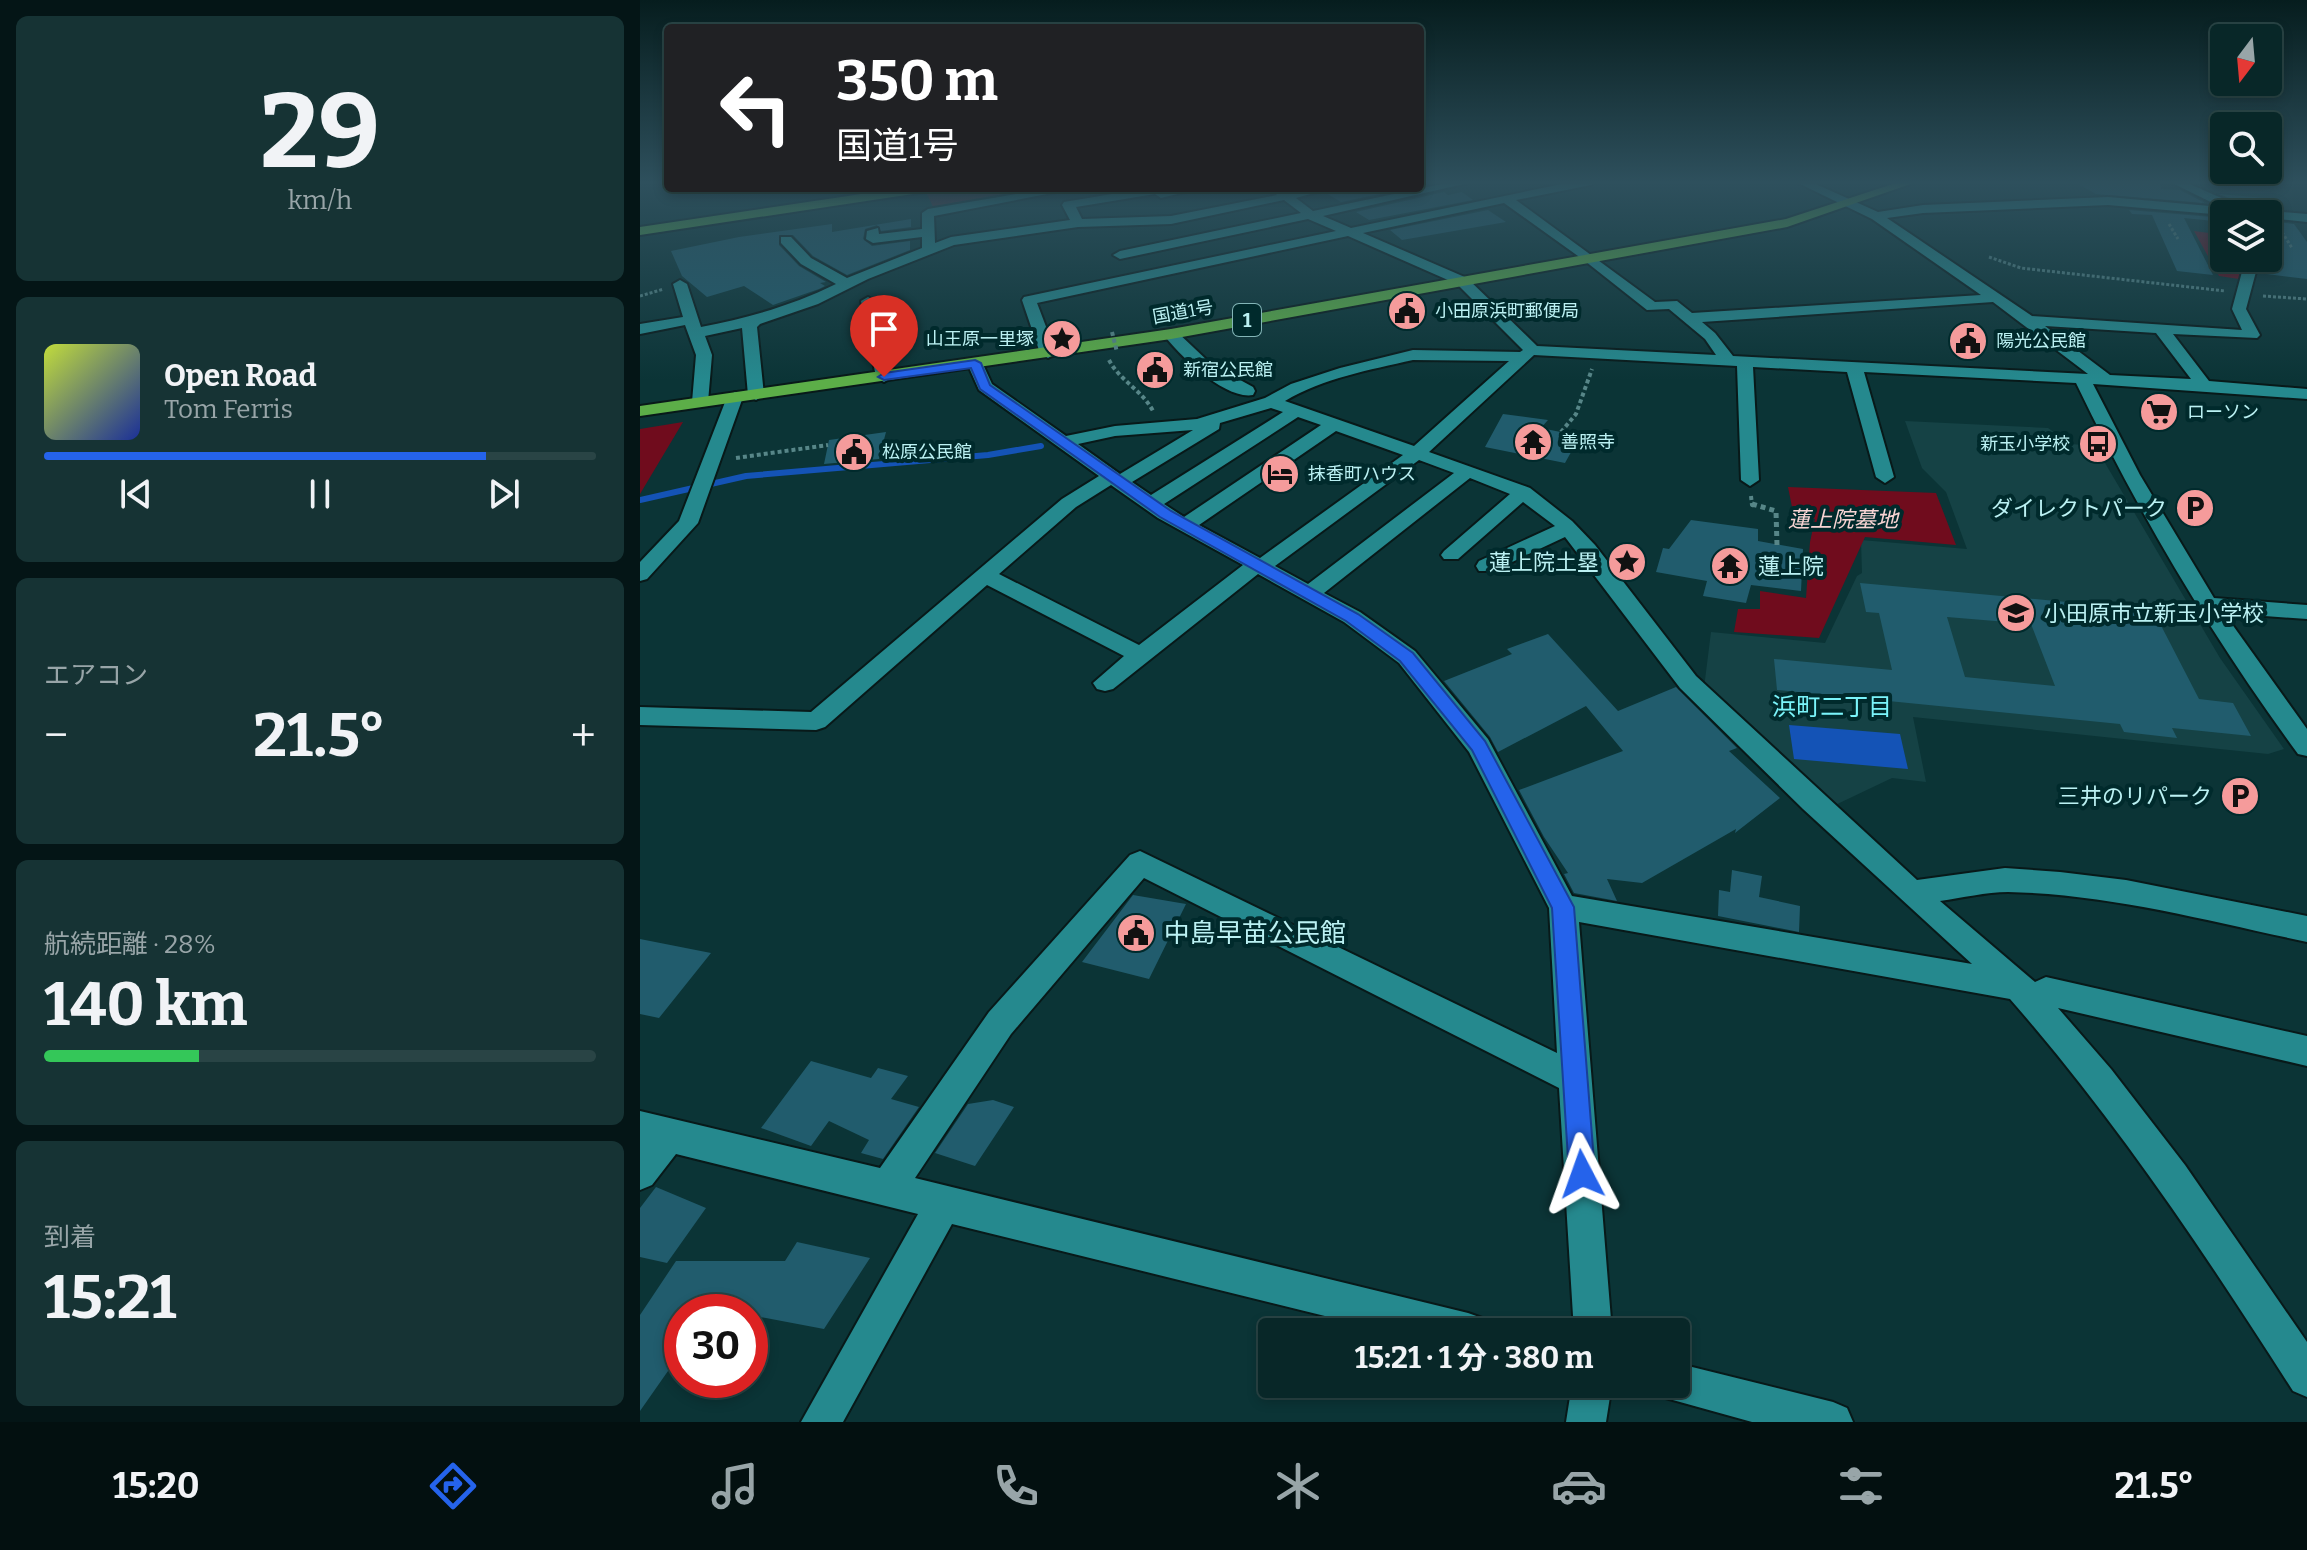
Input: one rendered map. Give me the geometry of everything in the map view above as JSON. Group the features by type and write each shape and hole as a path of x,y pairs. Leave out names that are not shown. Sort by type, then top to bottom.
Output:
{"highway":[{"name":"国道1号","path":"640,411 1171,334 1650,247"}],"street":[{"path":"793,247 806,261 847,284"},
{"path":"640,329 755,321 813,301 934,247"},
{"path":"1120,255 1132,247"},
{"path":"1120,255 1158,247"},
{"path":"1048,353 1029,300 1279,247"},
{"path":"1381,247 1462,281 1528,354"},
{"path":"1575,247 1652,307 1672,304 1737,360 1750,480"},
{"path":"1922,247 2028,320 2106,380"},
{"path":"1120,255 1135,278"},
{"path":"2028,320 2252,335 2239,309 2249,272"},
{"path":"680,284 704,355 700,402"},
{"path":"1690,318 1995,298"},
{"path":"868,301 884,377"},
{"path":"755,321 749,326 756,395"},
{"path":"2161,329 2204,385"},
{"path":"1171,334 1192,360 1208,373 1247,391"},
{"path":"1105,683 1259,566 1417,453 1528,354"},
{"path":"1062,442 1115,431 1199,424 1271,402 1297,387 1346,371 1413,355 1597,354 1737,360 2204,385 2307,394"},
{"path":"975,363 985,387 1151,504 1352,617 1407,657 1469,733 1563,907 1592,1318"},
{"path":"1854,367 1885,477"},
{"path":"2082,379 2125,467 2209,605 2307,747"},
{"path":"640,574 688,523 735,397"},
{"path":"1271,402 1469,470 1523,492 1568,528 1685,679 1803,797 1913,893 2032,989 2119,1101 2224,1249 2307,1377"},
{"path":"1151,504 1296,411"},
{"path":"640,716 816,721 1069,503 1230,415"},
{"path":"1185,525 1335,424"},
{"path":"1309,594 1469,470"},
{"path":"1451,555 1523,492"},
{"path":"1486,566 1568,528"},
{"path":"986,576 1141,655"},
{"path":"2209,605 2307,612"},
{"path":"2282,714 2307,719"},
{"path":"888,1187 1000,1023 1140,863 1575,1079"},
{"path":"1913,893 2005,880 2060,884 2126,892 2307,929"},
{"path":"1563,907 2032,989 2307,1051"},
{"path":"640,1173 654,1132 888,1187 943,1204 1411,1318"},
{"path":"821,1422 943,1204"},
{"path":"1690,1386 1833,1422"},
{"path":"1586,1422 1590,1398"}],"path":[{"path":"1989,257 2021,268 2307,299"},
{"path":"1111,343 1114,375 1149,400 1159,427"},
{"path":"1561,432 1576,414 1597,354"},
{"path":"709,466 828,445"},
{"path":"1750,480 1752,505 1776,511 1777,545"}],"shaded area":[{"name":"小田原市立新玉小学校","path":"1905,421 2048,428 2071,444 2095,446 2220,658 2284,749 2268,754 1913,717 1926,782 1892,778 1831,807 1704,688 1711,632 1825,643 1857,576 1862,573 1861,540 1967,549 1946,492 1922,468"}],"green space":[{"path":"2203,247 2210,247 2210,260"},
{"path":"2217,272 2241,272 2239,279 2219,276"},
{"path":"683,422 640,494 640,429"},
{"name":"蓮上院墓地","path":"1788,487 1936,493 1956,545 1865,537 1819,638 1734,632 1738,609 1760,609 1760,591 1806,598 1815,519 1793,512"}],"water":[{"path":"1789,725 1900,734 1908,769 1794,759"}],"building":[{"path":"689,247 781,247 799,266 826,282 820,283 825,286 819,289 773,305 744,286 707,297 682,276 671,251"},
{"path":"805,247 910,247 910,250 847,275 813,256"},
{"path":"2166,247 2199,247 2213,275 2177,271"},
{"path":"2282,247 2307,247 2307,279 2259,273 2282,272"},
{"name":"善照寺","path":"1503,414 1548,420 1541,428 1580,436 1565,463 1485,447"},
{"name":"松原公民館","path":"886,432 879,459 824,464 829,440"},
{"name":"蓮上院","path":"1691,520 1758,529 1758,541 1803,549 1801,591 1751,585 1746,603 1703,596 1707,581 1656,572 1663,548 1669,549"},
{"path":"1860,583 2153,610 2199,699 2233,703 2251,736 2172,728 2177,738 2124,732 2120,724 1777,690 1774,659 1892,670 1879,613 1866,612","holes":["1947,617 2031,624 2055,686 1965,677"]},
{"path":"1548,634 1618,711 1676,687 1737,748 1729,751 1780,798 1735,833 1736,829 1642,883 1607,879 1617,901 1574,893 1564,874 1568,873 1519,790 1623,751 1586,706 1498,752 1490,737 1444,681 1512,654 1507,649"},
{"path":"1732,870 1762,876 1759,897 1800,906 1799,932 1718,916 1719,890 1730,892"},
{"name":"中島早苗公民館","path":"1133,895 1186,904 1149,979 1082,962"},
{"path":"640,939 711,953 659,1018 640,1014"},
{"path":"811,1061 871,1078 878,1068 908,1076 891,1099 919,1107 883,1159 861,1153 869,1140 829,1121 811,1146 761,1128"},
{"path":"993,1100 1014,1107 975,1166 935,1153 968,1104"},
{"path":"656,1187 706,1208 667,1263 640,1257 640,1208"},
{"path":"797,1242 870,1258 824,1329 768,1318 768,1294 664,1294 664,1377 640,1411 640,1315 676,1261 785,1261"}],"waterway":[{"path":"640,500 746,476 988,455 1041,446"}],"place":[{"name":"小田原浜町郵便局","path":"1407,311"},
{"name":"山王原一里塚","path":"1062,339"},
{"name":"陽光公民館","path":"1968,341"},
{"name":"新宿公民館","path":"1155,370"},
{"name":"ローソン","path":"2159,412"},
{"name":"善照寺","path":"1533,442"},
{"name":"新玉小学校","path":"2098,444"},
{"name":"松原公民館","path":"854,452"},
{"name":"抹香町ハウス","path":"1280,474"},
{"name":"ダイレクトパーク","path":"2195,508"},
{"name":"蓮上院土塁","path":"1627,562"},
{"name":"蓮上院","path":"1730,566"},
{"name":"小田原市立新玉小学校","path":"2016,613"},
{"name":"三井のリパーク","path":"2240,796"},
{"name":"中島早苗公民館","path":"1136,933"}],"district":[{"name":"浜町二丁目","path":"1832,707"}],"route":[{"path":"884,377 975,363 985,387 1165,514 1352,617 1407,657 1479,746 1563,907 1582,1174"}]}
